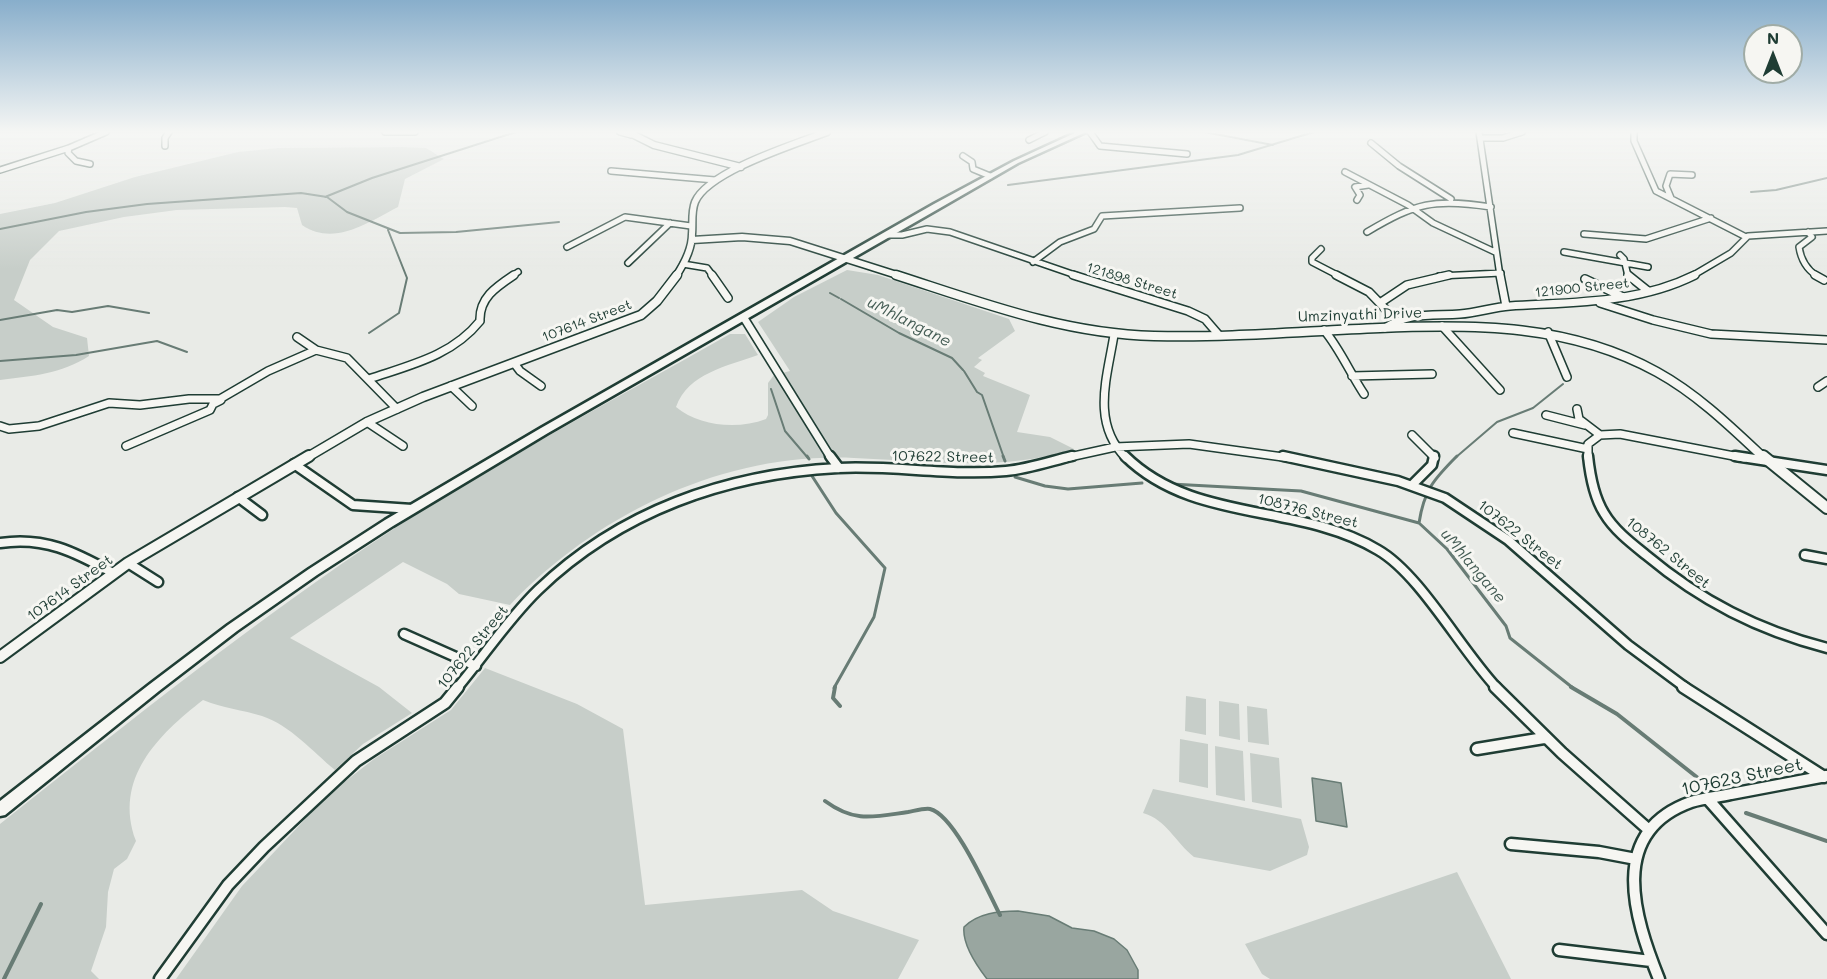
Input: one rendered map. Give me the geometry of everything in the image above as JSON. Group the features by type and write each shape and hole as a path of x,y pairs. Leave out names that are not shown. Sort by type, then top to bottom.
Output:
{"main road":[{"path":"0,810 206,648 312,573 412,509 987,178"}],"street":[{"path":"688,178 715,180"},
{"name":"107614 Street","path":"0,657 128,563 367,422 451,386 641,315 658,301 683,264 692,240 691,226 695,201 720,178"},
{"path":"1356,178 1411,207 1433,223 1495,252"},
{"path":"1417,178 1451,200"},
{"path":"1487,178 1495,252 1506,306"},
{"path":"1650,178 1654,188 1671,200 1746,237 1827,231"},
{"path":"1669,178 1666,186 1671,200"},
{"path":"1357,200 1360,195 1355,187 1370,185"},
{"path":"1367,232 1420,203 1451,200 1491,207"},
{"path":"1033,262 1060,242 1095,229 1102,216 1240,208"},
{"path":"567,247 580,237 625,216 691,226"},
{"path":"1584,234 1611,238 1646,239 1711,219"},
{"path":"628,263 670,223"},
{"name":"121898 Street","path":"887,235 902,235 933,229 981,241 1033,262 1188,311 1205,319 1218,334"},
{"path":"1808,232 1812,237 1799,247 1802,263 1812,274 1824,280"},
{"name":"121900 Street","path":"1395,319 1413,314 1467,313 1506,306 1596,301 1623,297 1648,291 1715,266 1737,249 1746,237"},
{"name":"Umzinyathi Drive","path":"692,240 773,239 848,259 1031,318 1114,334 1218,334 1497,325 1547,331 1607,348 1666,376 1699,399 1769,462 1827,508"},
{"path":"1321,249 1312,258 1312,262 1364,289 1380,303 1395,319 1384,328"},
{"path":"1564,252 1648,267"},
{"path":"1620,255 1628,276 1648,291"},
{"path":"683,264 707,268 728,298"},
{"path":"369,379 438,355 460,343 479,324 479,312 490,292 518,272"},
{"path":"1380,303 1407,285 1434,278 1501,273"},
{"path":"1585,279 1623,297"},
{"path":"1596,301 1653,320 1711,334 1827,340"},
{"path":"744,318 822,446 839,468"},
{"path":"1442,326 1460,341 1470,358 1500,390"},
{"path":"1324,330 1336,344 1364,394"},
{"path":"1547,331 1554,341 1567,377"},
{"name":"108776 Street","path":"1114,334 1102,414 1104,426 1115,447 1142,472 1187,496 1333,531 1362,541 1379,551 1408,575 1464,652 1544,738 1649,830"},
{"path":"297,337 316,350 347,358 397,409"},
{"path":"126,446 210,410 213,404 268,371 316,350"},
{"path":"514,363 520,371 541,386"},
{"path":"1352,376 1432,374"},
{"path":"1818,387 1827,381"},
{"path":"451,386 472,406"},
{"path":"0,426 9,429 39,426 109,403 140,405 189,399 215,399 230,395"},
{"path":"1577,409 1579,419 1600,435"},
{"path":"1546,415 1585,425"},
{"path":"367,422 403,446"},
{"path":"1513,433 1588,449 1589,442 1600,435 1625,435 1769,462 1793,463 1827,470"},
{"path":"1412,435 1435,457 1416,487"},
{"name":"107622 Street","path":"160,979 228,885 264,847 356,761 445,703 517,615 557,572 588,547 635,519 692,494 739,481 839,468 1006,471 1115,447 1189,444 1242,449 1354,470 1416,487 1471,513 1508,540 1628,645 1682,687 1826,776"},
{"name":"108762 Street","path":"1588,449 1598,502 1606,517 1668,573 1693,592 1742,621 1775,634 1827,648"},
{"path":"294,464 353,505 412,509"},
{"path":"238,497 262,515"},
{"path":"0,543 32,537 59,544 113,573"},
{"path":"1805,555 1827,559"},
{"name":"107614 Street","path":"128,563 158,582"},
{"path":"404,634 476,666"},
{"path":"1477,749 1544,738"},
{"name":"107623 Street","path":"1659,979 1639,926 1633,898 1636,859 1649,830 1671,810 1707,798 1826,776"},
{"path":"1707,798 1827,934"},
{"path":"1511,844 1599,852 1636,859"},
{"path":"1559,950 1651,961"}],"shaded area":[{"path":"133,178 408,178 405,179 398,207 363,225 339,233 326,234 314,231 302,225 297,208 285,207 177,210 124,217 59,231 30,260 14,300 53,327 87,338 89,356 57,370 0,380 0,214 55,203"},
{"path":"847,270 878,275 1009,319 1015,331 978,358 982,360 974,367 985,373 983,376 1030,395 1017,432 1050,437 1074,449 1020,461 993,463 938,463 854,458 806,459 758,466 712,478 667,495 624,516 583,542 545,572 510,605 459,594 447,584 403,562 290,638 379,687 412,713 363,744 335,770 292,732 272,720 203,700 170,728 156,744 144,760 135,778 130,798 130,819 136,841 127,859 114,869 108,892 106,927 91,971 99,979 0,979 0,824 144,710 341,564 433,504 517,454 730,334 745,334 758,355 710,372 690,386 676,407 696,418 719,424 743,424 766,419 768,383 774,375 790,371 758,322 794,297"},
{"path":"485,668 577,704 623,729 645,905 802,890 833,911 919,940 898,979 176,979 242,886 329,794 374,759 451,710"},
{"path":"1186,696 1206,699 1206,735 1185,731"},
{"path":"1219,701 1239,704 1240,740 1219,736"},
{"path":"1247,706 1267,709 1269,745 1248,742"},
{"path":"1180,739 1208,744 1208,788 1179,782"},
{"path":"1215,746 1243,751 1245,801 1216,795"},
{"path":"1250,753 1279,758 1282,808 1252,802"},
{"path":"1312,778 1341,783 1347,827 1316,821"},
{"path":"1153,789 1301,819 1309,847 1307,855 1270,871 1194,857 1165,826 1143,813"},
{"path":"1457,872 1511,979 1270,979 1262,974 1245,944"},
{"path":"1018,911 1049,916 1072,928 1094,931 1114,939 1127,950 1138,970 1138,979 987,979 968,947 964,927 982,916 996,912"}],"waterway":[{"path":"326,197 373,178"},
{"path":"1008,185 1064,178"},
{"path":"1751,192 1776,190 1827,178"},
{"path":"0,229 86,212 147,204 301,193 326,197"},
{"path":"326,197 347,212 400,233 456,232 559,222"},
{"path":"369,333 399,313 407,278 388,230"},
{"name":"uMhlangane","path":"830,293 839,298"},
{"name":"uMhlangane","path":"841,299 899,333 952,358 963,370"},
{"path":"0,320 57,310 72,312 108,306 149,313"},
{"path":"0,361 76,355 157,341 187,352"},
{"name":"uMhlangane","path":"964,371 977,392 982,395 1004,458"},
{"path":"1456,457 1497,422 1533,408 1563,384"},
{"path":"771,389 785,431 808,458"},
{"name":"uMhlangane","path":"1003,456 1005,461"},
{"path":"1419,523 1427,493 1456,457"},
{"path":"812,476 836,513 885,568 874,617 834,688"},
{"name":"uMhlangane","path":"1015,477 1045,486 1068,489 1142,483"},
{"name":"uMhlangane","path":"1171,484 1301,491 1419,523"},
{"name":"uMhlangane","path":"1419,523 1447,549 1506,626 1510,638 1573,688"},
{"path":"835,687 833,698 840,706"},
{"name":"uMhlangane","path":"1571,687 1617,714 1703,782"},
{"path":"825,801 846,813 865,817 928,809 940,814 960,839 1000,915"},
{"name":"uMhlangane","path":"1746,813 1827,841"},
{"path":"4,979 41,904"}]}
